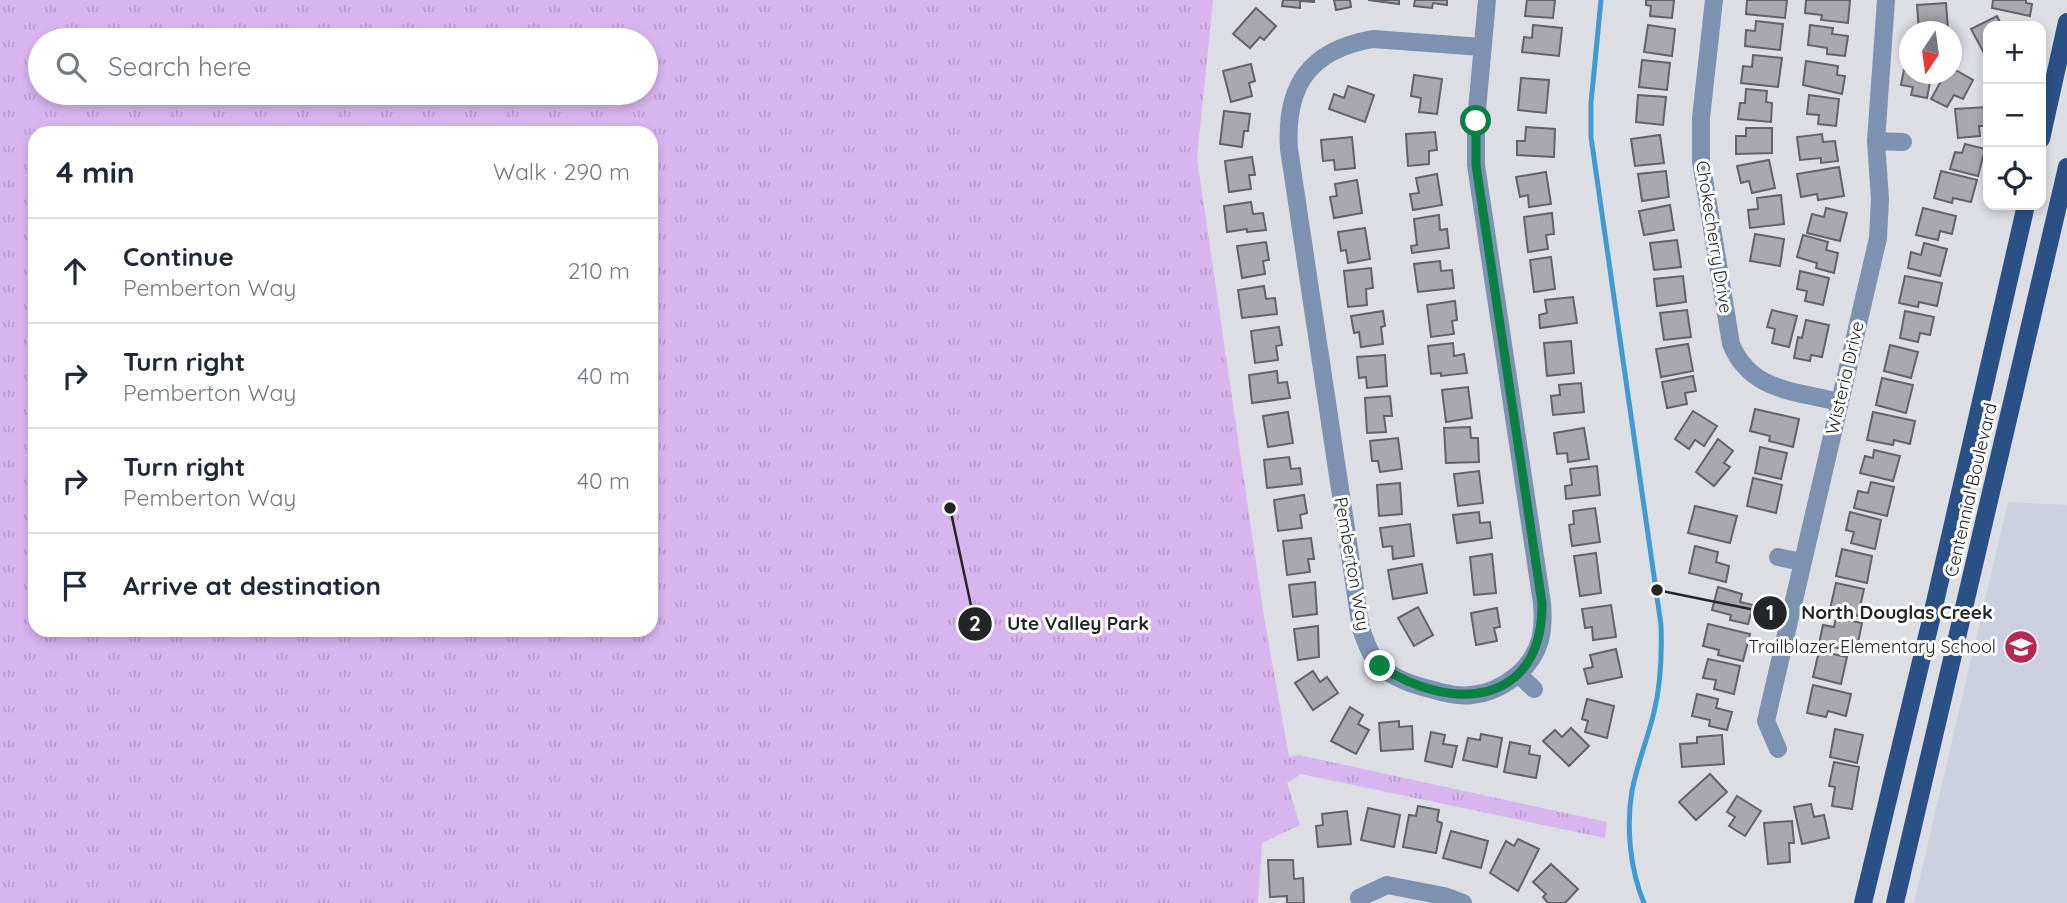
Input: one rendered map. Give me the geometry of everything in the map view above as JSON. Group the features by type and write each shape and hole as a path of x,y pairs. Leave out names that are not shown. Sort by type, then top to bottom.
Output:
{"main road":[{"path":"2046,116 2067,22"},
{"name":"Centennial Boulevard","path":"1895,903 2067,167"},
{"name":"Centennial Boulevard","path":"1863,903 2025,210"}],"street":[{"path":"1487,0 1474,144 1542,603 1543,623 1539,642 1519,675 1534,689"},
{"name":"Chokecherry Drive","path":"1714,0 1701,118 1701,161 1731,344 1746,370 1759,380 1839,402"},
{"name":"Wisteria Drive","path":"1778,749 1766,721 1878,238 1880,199 1876,141 1885,0"},
{"name":"Pemberton Way","path":"1482,47 1373,39 1355,42 1311,58 1294,93 1288,128 1289,149 1356,604 1376,669 1416,685 1454,695 1473,695 1500,687 1519,675"},
{"path":"1876,141 1903,142"},
{"path":"1778,557 1802,562"},
{"path":"1359,898 1387,885 1444,896 1463,903"}],"shaded area":[{"name":"Trailblazer Elementary School","path":"2008,502 2067,505 2067,903 1914,903"}],"green space":[{"path":"0,0 1213,0 1197,158 1264,617 1289,757 1299,755 1607,822 1605,838 1301,774 1287,783 1300,825 1262,843 1258,903 0,903"}],"building":[{"path":"1283,0 1314,0 1314,2 1300,1 1300,8 1282,6"},
{"path":"1334,0 1350,0 1351,7 1336,10"},
{"path":"1368,0 1399,0 1399,4"},
{"path":"1415,0 1447,0 1447,5 1433,3 1432,8 1414,6"},
{"path":"1527,0 1555,0 1553,18 1525,16"},
{"path":"1646,0 1674,0 1672,18 1650,16 1651,6 1646,5"},
{"path":"1747,0 1787,0 1785,18 1746,14"},
{"path":"1806,0 1850,0 1848,23 1821,20 1822,15 1805,13"},
{"path":"1993,0 2026,0 2026,3 2032,4 2030,16 1992,8"},
{"path":"1946,3 1947,21 1918,21 1917,5"},
{"path":"1256,8 1276,26 1264,40 1260,37 1250,48 1233,34"},
{"path":"1997,16 2000,21 1987,21"},
{"path":"1756,21 1783,24 1780,50 1745,46 1746,30 1755,31"},
{"path":"1983,23 1983,51 1971,29"},
{"path":"1533,25 1562,28 1559,56 1522,52 1524,37 1532,38"},
{"path":"1648,25 1675,29 1672,56 1644,52"},
{"path":"1810,25 1833,28 1832,34 1848,36 1845,56 1827,54 1827,48 1808,45"},
{"path":"1753,55 1782,58 1778,87 1741,83 1743,66 1752,67"},
{"path":"1642,60 1670,63 1667,90 1639,87"},
{"path":"1806,61 1838,66 1837,75 1845,76 1842,94 1803,85"},
{"path":"1251,64 1255,81 1249,83 1252,96 1231,102 1223,71"},
{"path":"1962,74 1973,80 1963,99 1954,95 1947,107 1931,99 1939,84 1962,84"},
{"path":"1414,75 1442,79 1437,114 1419,112 1421,98 1411,96"},
{"path":"1521,78 1549,80 1546,113 1518,110"},
{"path":"1930,84 1927,98 1911,95 1913,87 1901,85"},
{"path":"1348,86 1374,95 1365,122 1329,109 1334,94 1344,98"},
{"path":"1746,89 1767,91 1766,102 1772,103 1771,122 1738,119 1740,103 1745,103"},
{"path":"1638,95 1666,97 1663,125 1636,122"},
{"path":"1809,95 1839,99 1836,126 1818,124 1819,115 1807,114"},
{"path":"1983,107 1980,136 1958,138 1955,109"},
{"path":"1224,111 1250,114 1242,147 1220,144"},
{"path":"1526,127 1555,129 1554,157 1517,155 1517,141 1525,141"},
{"path":"1746,128 1772,128 1772,153 1736,154 1736,136 1746,136"},
{"path":"1435,132 1437,150 1429,151 1429,164 1408,166 1406,134"},
{"path":"1822,134 1823,142 1835,141 1838,161 1821,163 1821,158 1800,160 1797,137"},
{"path":"1660,135 1664,163 1635,166 1631,139"},
{"path":"1352,137 1355,168 1335,170 1334,160 1323,161 1321,140"},
{"path":"1965,144 1983,148 1978,176 1950,169 1955,152 1962,153"},
{"path":"1252,157 1255,175 1249,175 1251,189 1229,192 1225,161"},
{"path":"1769,160 1775,188 1752,193 1749,181 1741,183 1737,166"},
{"path":"1839,167 1844,196 1818,200 1817,194 1801,197 1797,174"},
{"path":"1666,171 1669,197 1642,201 1638,174"},
{"path":"1941,171 1977,180 1971,202 1953,198 1952,203 1934,198"},
{"path":"1546,172 1551,204 1529,207 1528,195 1520,197 1516,177"},
{"path":"1437,174 1442,205 1413,210 1410,194 1419,193 1416,178"},
{"path":"1357,180 1362,213 1334,218 1330,197 1337,196 1335,184"},
{"path":"1781,195 1784,224 1750,228 1748,210 1758,209 1757,198"},
{"path":"1251,202 1253,214 1263,213 1266,230 1227,232 1224,206"},
{"path":"1670,205 1674,230 1644,235 1639,211"},
{"path":"1826,208 1847,213 1840,241 1807,233 1812,214 1824,217"},
{"path":"1923,208 1956,216 1952,234 1940,231 1938,240 1916,235"},
{"path":"1552,213 1554,234 1546,235 1548,249 1528,252 1524,217"},
{"path":"1439,215 1440,230 1447,229 1449,248 1412,253 1411,246 1417,245 1414,219"},
{"path":"1365,228 1370,259 1348,263 1346,250 1341,251 1338,232"},
{"path":"1755,234 1784,239 1780,266 1750,261"},
{"path":"1803,235 1828,242 1826,250 1838,253 1834,273 1816,268 1817,263 1797,257"},
{"path":"1677,240 1681,267 1654,270 1650,243"},
{"path":"1266,242 1269,260 1263,261 1265,274 1242,278 1237,246"},
{"path":"1924,243 1947,249 1940,276 1908,268 1911,252 1921,255"},
{"path":"1551,257 1555,289 1534,292 1530,260"},
{"path":"1440,261 1441,271 1452,270 1454,288 1418,292 1414,264"},
{"path":"1371,268 1373,288 1366,289 1367,305 1348,307 1344,271"},
{"path":"1800,271 1829,278 1823,305 1805,301 1807,291 1797,289"},
{"path":"1683,276 1686,302 1657,306 1654,279"},
{"path":"1905,276 1942,283 1937,306 1919,302 1918,307 1899,303"},
{"path":"1264,286 1266,299 1275,298 1277,314 1242,318 1238,290"},
{"path":"1573,297 1577,323 1540,328 1539,315 1547,313 1545,300"},
{"path":"1455,301 1457,320 1452,321 1454,334 1431,337 1427,305"},
{"path":"1687,310 1691,337 1664,340 1660,313"},
{"path":"1772,310 1797,316 1789,347 1772,343 1775,329 1767,327"},
{"path":"1383,311 1383,344 1361,347 1359,332 1354,333 1351,316"},
{"path":"1905,311 1934,317 1930,335 1920,333 1918,342 1900,338"},
{"path":"1806,320 1829,325 1822,357 1811,355 1810,361 1794,358 1798,337 1802,338"},
{"path":"1279,327 1282,345 1276,346 1278,360 1255,363 1251,331"},
{"path":"1571,341 1574,373 1547,376 1544,343"},
{"path":"1453,343 1454,356 1464,354 1467,373 1441,376 1441,373 1431,374 1428,346"},
{"path":"1688,344 1693,371 1661,377 1656,349"},
{"path":"1890,345 1918,352 1911,378 1884,371"},
{"path":"1385,355 1387,386 1367,388 1366,377 1359,378 1357,357"},
{"path":"1277,371 1278,383 1287,382 1290,398 1252,403 1249,375"},
{"path":"1693,376 1696,391 1685,393 1687,404 1667,408 1662,382"},
{"path":"1882,378 1913,385 1906,413 1876,405"},
{"path":"1581,383 1584,412 1553,415 1551,396 1560,395 1559,385"},
{"path":"1468,387 1472,418 1446,422 1442,390"},
{"path":"1390,396 1392,416 1384,416 1386,432 1367,433 1365,398"},
{"path":"1755,409 1799,419 1793,447 1769,441 1770,436 1750,431"},
{"path":"1693,411 1717,426 1704,446 1695,440 1689,449 1675,439"},
{"path":"1288,412 1293,443 1268,447 1263,416"},
{"path":"1873,412 1915,421 1910,444 1894,440 1893,445 1867,440"},
{"path":"1470,427 1471,438 1478,438 1479,462 1446,463 1444,428"},
{"path":"1584,428 1589,459 1568,462 1567,453 1557,454 1554,433"},
{"path":"1398,438 1402,469 1380,472 1378,461 1372,461 1370,441"},
{"path":"1718,439 1733,451 1724,463 1730,467 1714,486 1696,472"},
{"path":"1760,447 1787,453 1781,479 1755,473"},
{"path":"1874,450 1900,456 1893,481 1860,473 1865,456 1873,458"},
{"path":"1289,457 1291,469 1300,468 1302,484 1267,488 1264,460"},
{"path":"1597,466 1600,495 1566,499 1565,486 1572,485 1570,469"},
{"path":"1479,471 1483,503 1458,506 1454,474"},
{"path":"1753,478 1782,485 1776,513 1747,506"},
{"path":"1871,482 1894,487 1887,516 1854,508 1858,491 1868,493"},
{"path":"1400,483 1402,514 1379,516 1377,485"},
{"path":"1304,495 1307,513 1300,515 1302,528 1278,531 1274,500"},
{"path":"1695,506 1737,516 1730,543 1688,533"},
{"path":"1595,508 1600,542 1572,546 1569,525 1574,524 1573,511"},
{"path":"1479,512 1480,523 1490,522 1492,538 1457,543 1453,515"},
{"path":"1850,512 1881,520 1875,549 1851,543 1854,532 1846,530"},
{"path":"1410,524 1414,556 1393,559 1392,546 1383,547 1380,528"},
{"path":"1311,538 1314,559 1308,559 1310,572 1287,575 1283,541"},
{"path":"1695,546 1718,552 1716,562 1729,566 1726,582 1689,573"},
{"path":"1842,549 1872,556 1867,583 1836,576"},
{"path":"1596,553 1601,593 1580,596 1574,556"},
{"path":"1492,554 1496,593 1474,595 1470,557"},
{"path":"1422,564 1427,593 1393,599 1388,570"},
{"path":"1315,582 1317,614 1293,617 1289,585"},
{"path":"1836,583 1864,589 1858,616 1830,609"},
{"path":"1718,587 1742,594 1740,602 1753,605 1748,624 1730,620 1731,615 1712,610"},
{"path":"1611,605 1616,637 1593,640 1592,627 1585,628 1582,609"},
{"path":"1418,607 1433,635 1414,646 1398,618"},
{"path":"1497,608 1500,627 1494,628 1497,641 1476,645 1471,613"},
{"path":"1836,618 1862,623 1856,652 1819,644 1823,625 1834,627"},
{"path":"1708,624 1750,634 1743,661 1718,655 1719,650 1703,646"},
{"path":"1318,626 1319,657 1298,660 1294,629"},
{"path":"1616,649 1622,677 1588,684 1584,669 1593,667 1590,655"},
{"path":"1819,651 1847,657 1841,684 1813,677"},
{"path":"1708,659 1740,666 1734,694 1714,689 1716,680 1703,678"},
{"path":"1313,671 1320,682 1327,677 1338,693 1313,710 1295,683"},
{"path":"1813,685 1851,694 1846,716 1828,711 1826,717 1807,713"},
{"path":"1697,694 1718,699 1716,708 1732,712 1727,730 1709,726 1710,720 1692,716"},
{"path":"1587,699 1614,706 1607,738 1585,732 1588,721 1582,719"},
{"path":"1350,707 1363,715 1358,724 1369,730 1356,754 1331,741"},
{"path":"1399,721 1399,727 1412,726 1413,749 1381,751 1379,723"},
{"path":"1571,728 1589,746 1569,766 1543,741 1555,730 1562,737"},
{"path":"1835,729 1863,735 1857,763 1830,757"},
{"path":"1431,732 1445,735 1443,744 1457,746 1452,767 1425,761"},
{"path":"1481,734 1502,738 1497,767 1463,760 1468,738 1480,740"},
{"path":"1722,735 1724,764 1682,767 1680,744 1697,743 1697,737"},
{"path":"1510,742 1530,746 1529,754 1540,756 1536,778 1504,772"},
{"path":"1834,762 1859,767 1852,809 1832,806 1835,787 1829,786"},
{"path":"1710,774 1727,792 1696,820 1679,802"},
{"path":"1737,796 1761,811 1745,836 1729,826 1735,817 1727,812"},
{"path":"1811,804 1814,817 1824,815 1829,838 1802,844 1794,807"},
{"path":"1418,806 1439,810 1437,821 1442,823 1436,853 1403,847 1409,815 1416,816"},
{"path":"1368,808 1400,815 1394,847 1361,840"},
{"path":"1347,811 1351,844 1318,847 1316,826 1323,825 1322,814"},
{"path":"1792,821 1794,843 1789,843 1790,862 1768,864 1764,823"},
{"path":"1451,831 1488,841 1481,868 1443,858"},
{"path":"1518,839 1539,849 1518,891 1490,873 1506,841 1514,846"},
{"path":"1268,860 1293,860 1294,879 1303,878 1304,903 1287,903 1287,896 1270,897"},
{"path":"1551,864 1578,889 1565,903 1548,903 1543,897 1546,894 1533,882"}],"waterway":[{"path":"1601,0 1591,103 1591,137 1661,625 1656,701 1630,805 1632,862 1644,903"}],"place":[{"name":"Ute Valley Park","path":"950,508"},
{"name":"North Douglas Creek","path":"1657,590"},
{"name":"Trailblazer Elementary School","path":"2021,647"}],"route":[{"path":"1380,666 1396,677 1434,691 1473,695 1500,687 1519,675 1539,642 1543,623 1476,165 1476,121"}]}
